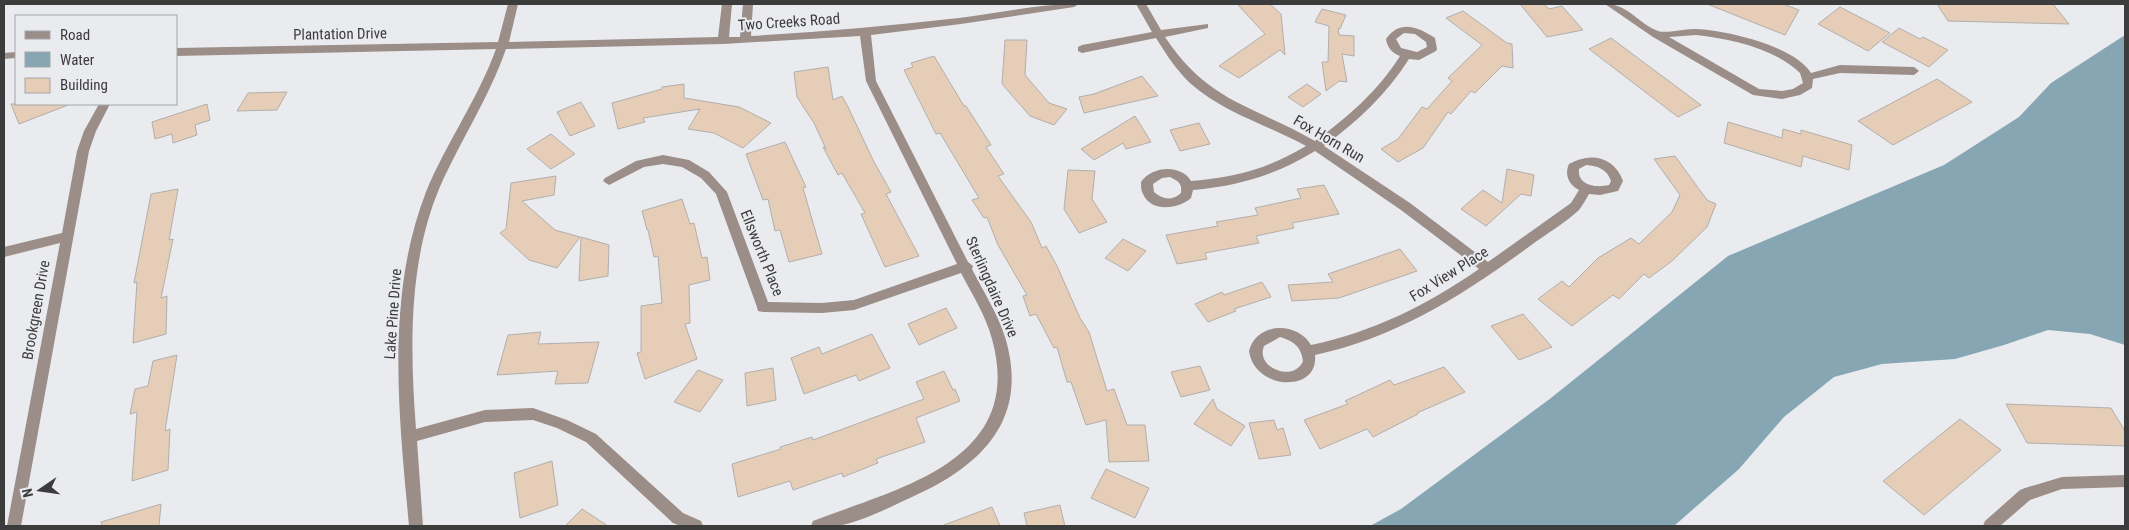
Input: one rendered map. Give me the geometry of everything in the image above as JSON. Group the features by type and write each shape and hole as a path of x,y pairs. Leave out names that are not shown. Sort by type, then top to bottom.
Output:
{"street":[{"name":"Lake Pine Drive","path":"416,526 406,360 408,290 422,218 446,160 504,44 513,4"},
{"path":"723,41 727,4"},
{"path":"745,40 748,4"},
{"name":"Two Creeks Road","path":"504,44 723,41 865,32 961,21 1074,4"},
{"name":"Fox Horn Run","path":"1141,4 1158,35 1173,56 1197,82 1222,99 1316,146 1409,208 1489,270"},
{"path":"1610,4 1657,35 1756,92 1770,95 1796,92 1808,85 1808,77 1803,68 1794,62 1743,41 1696,32 1657,35"},
{"path":"1082,49 1134,37 1158,35 1204,26"},
{"name":"Sterlingdaire Drive","path":"818,526 920,487 974,451 991,432 1000,411 1005,386 1001,343 967,266 871,81 865,32"},
{"name":"Plantation Drive","path":"178,52 504,44"},
{"path":"1188,186 1220,183 1253,176 1316,146 1379,93 1395,74 1406,55"},
{"path":"1808,77 1840,69 1914,71"},
{"name":"Brookgreen Drive","path":"14,526 83,151 90,131 103,105"},
{"name":"Ellsworth Place","path":"609,180 652,161 671,160 701,170 721,192 764,307 822,308 854,305 967,266"},
{"name":"Fox View Place","path":"1309,351 1346,343 1420,312 1489,270 1569,210 1586,189"},
{"path":"4,252 66,237"},
{"path":"411,436 484,416 533,414 562,424 591,438 678,518 696,526"},
{"path":"1990,526 2025,494 2062,482 2125,481"}],"water":[{"path":"2125,35 2125,345 2090,334 2048,330 1955,359 1882,364 1834,377 1784,417 1739,469 1674,526 1370,526 1401,509 1551,398 1728,256 1944,165 2019,117 2051,83"}],"building":[{"path":"1237,4 1270,4 1281,14 1285,55 1280,50 1239,78 1219,66 1265,34"},
{"path":"1520,4 1544,4 1549,9 1562,6 1583,30 1547,37"},
{"path":"1707,4 1783,4 1799,10 1785,35"},
{"path":"1937,4 2053,4 2069,24 1948,21"},
{"path":"1840,7 1890,33 1868,51 1818,24"},
{"path":"1322,9 1346,15 1340,29 1338,28 1339,35 1354,36 1354,56 1342,54 1347,82 1339,81 1326,91 1322,62 1328,62 1329,26 1315,22"},
{"path":"1463,11 1507,43 1512,44 1513,68 1502,66 1475,93 1471,91 1451,114 1448,112 1423,148 1398,162 1381,149 1398,139 1422,107 1427,109 1452,81 1448,78 1482,45 1446,18"},
{"path":"1899,28 1920,39 1923,37 1948,50 1929,67 1882,42"},
{"path":"1611,38 1701,105 1678,117 1589,49"},
{"path":"1005,40 1027,40 1025,75 1049,103 1067,109 1054,125 1030,116 1002,84"},
{"path":"934,56 964,106 966,106 991,145 986,147 1004,174 998,176 1031,222 1042,248 1046,246 1057,266 1080,318 1089,332 1107,391 1114,389 1127,425 1145,425 1149,461 1109,462 1106,420 1086,425 1071,382 1067,382 1057,347 1054,348 1036,314 1030,316 1023,296 1027,295 998,245 987,217 984,218 972,200 979,198 940,133 936,134 904,70 913,67 911,63"},
{"path":"828,67 833,100 842,96 874,162 891,192 886,194 919,256 885,267 861,214 865,213 842,173 838,175 823,147 826,149 814,123 797,97 794,72"},
{"path":"1142,76 1158,96 1084,113 1079,97 1094,94"},
{"path":"1937,79 1972,102 1893,145 1858,121"},
{"path":"684,84 684,98 739,107 771,123 743,148 714,133 688,129 700,109 643,118 645,122 618,129 612,103 662,89 662,87"},
{"path":"1307,84 1321,94 1303,107 1288,97"},
{"path":"287,92 277,110 237,111 248,93"},
{"path":"581,102 595,126 570,136 557,112"},
{"path":"11,104 68,105 19,124"},
{"path":"207,104 210,120 195,125 197,135 173,143 172,134 155,139 152,122"},
{"path":"1135,116 1151,142 1126,149 1123,143 1094,160 1081,149"},
{"path":"1728,122 1782,138 1783,129 1801,134 1801,130 1852,145 1849,170 1803,156 1801,167 1724,143"},
{"path":"1199,123 1210,144 1180,151 1170,130"},
{"path":"551,134 575,154 551,169 527,149"},
{"path":"785,142 806,187 803,188 822,254 789,262 780,230 775,231 768,199 763,200 746,154"},
{"path":"1675,156 1707,200 1716,204 1707,227 1672,261 1649,278 1644,274 1619,299 1613,295 1572,326 1538,299 1562,281 1569,287 1598,258 1631,238 1639,244 1672,212 1680,195 1654,159"},
{"path":"1507,169 1534,175 1531,196 1521,194 1486,226 1461,209 1483,190 1502,203"},
{"path":"1068,170 1095,171 1092,199 1107,222 1079,233 1064,209"},
{"path":"556,176 554,195 522,201 555,230 580,237 557,268 529,260 500,233 506,229 511,183"},
{"path":"1324,185 1339,214 1292,223 1294,228 1256,236 1259,243 1205,253 1207,259 1177,264 1166,235 1218,226 1216,222 1258,215 1255,208 1301,198 1297,189"},
{"path":"178,189 169,240 173,239 161,298 167,296 166,334 133,343 137,282 134,283 151,194"},
{"path":"682,199 690,224 694,223 702,258 707,257 710,280 689,285 690,323 685,324 697,359 645,379 637,353 641,352 641,306 662,303 658,256 654,257 642,211"},
{"path":"581,237 609,245 608,276 579,281"},
{"path":"1123,239 1146,251 1128,271 1105,258"},
{"path":"1400,249 1417,271 1339,298 1292,301 1288,285 1333,282 1328,274"},
{"path":"1262,282 1271,297 1234,309 1236,311 1208,322 1195,304 1222,292 1224,295"},
{"path":"946,308 957,328 919,345 908,324"},
{"path":"1523,314 1552,347 1519,360 1491,326"},
{"path":"541,332 538,344 599,342 588,383 555,384 558,371 497,375 508,335"},
{"path":"872,334 890,368 859,381 856,375 804,394 791,358 819,347 822,354"},
{"path":"177,355 165,431 170,429 168,470 132,481 137,412 130,414 135,389 148,386 153,361"},
{"path":"1200,366 1210,390 1181,397 1171,372"},
{"path":"1444,367 1465,392 1417,413 1373,437 1367,429 1320,449 1304,420 1348,404 1345,401 1390,380 1394,385"},
{"path":"773,368 776,400 747,406 745,373"},
{"path":"698,370 723,380 700,412 674,402"},
{"path":"944,371 960,401 916,418 925,442 876,459 878,463 843,477 842,473 793,490 790,481 738,497 732,464 812,437 813,440 924,399 916,382"},
{"path":"1213,399 1217,409 1245,426 1231,446 1194,424"},
{"path":"2006,404 2111,408 2125,431 2125,446 2027,443"},
{"path":"1960,419 2001,450 1924,515 1883,481"},
{"path":"1274,420 1277,430 1283,428 1291,455 1259,459 1249,423"},
{"path":"552,461 558,505 520,518 514,473"},
{"path":"1106,469 1149,488 1135,518 1091,498"},
{"path":"161,504 159,526 102,526 101,522"},
{"path":"1060,505 1065,526 1027,526 1024,513"},
{"path":"992,507 1000,526 944,526 944,525"},
{"path":"582,509 608,526 565,526"}]}
